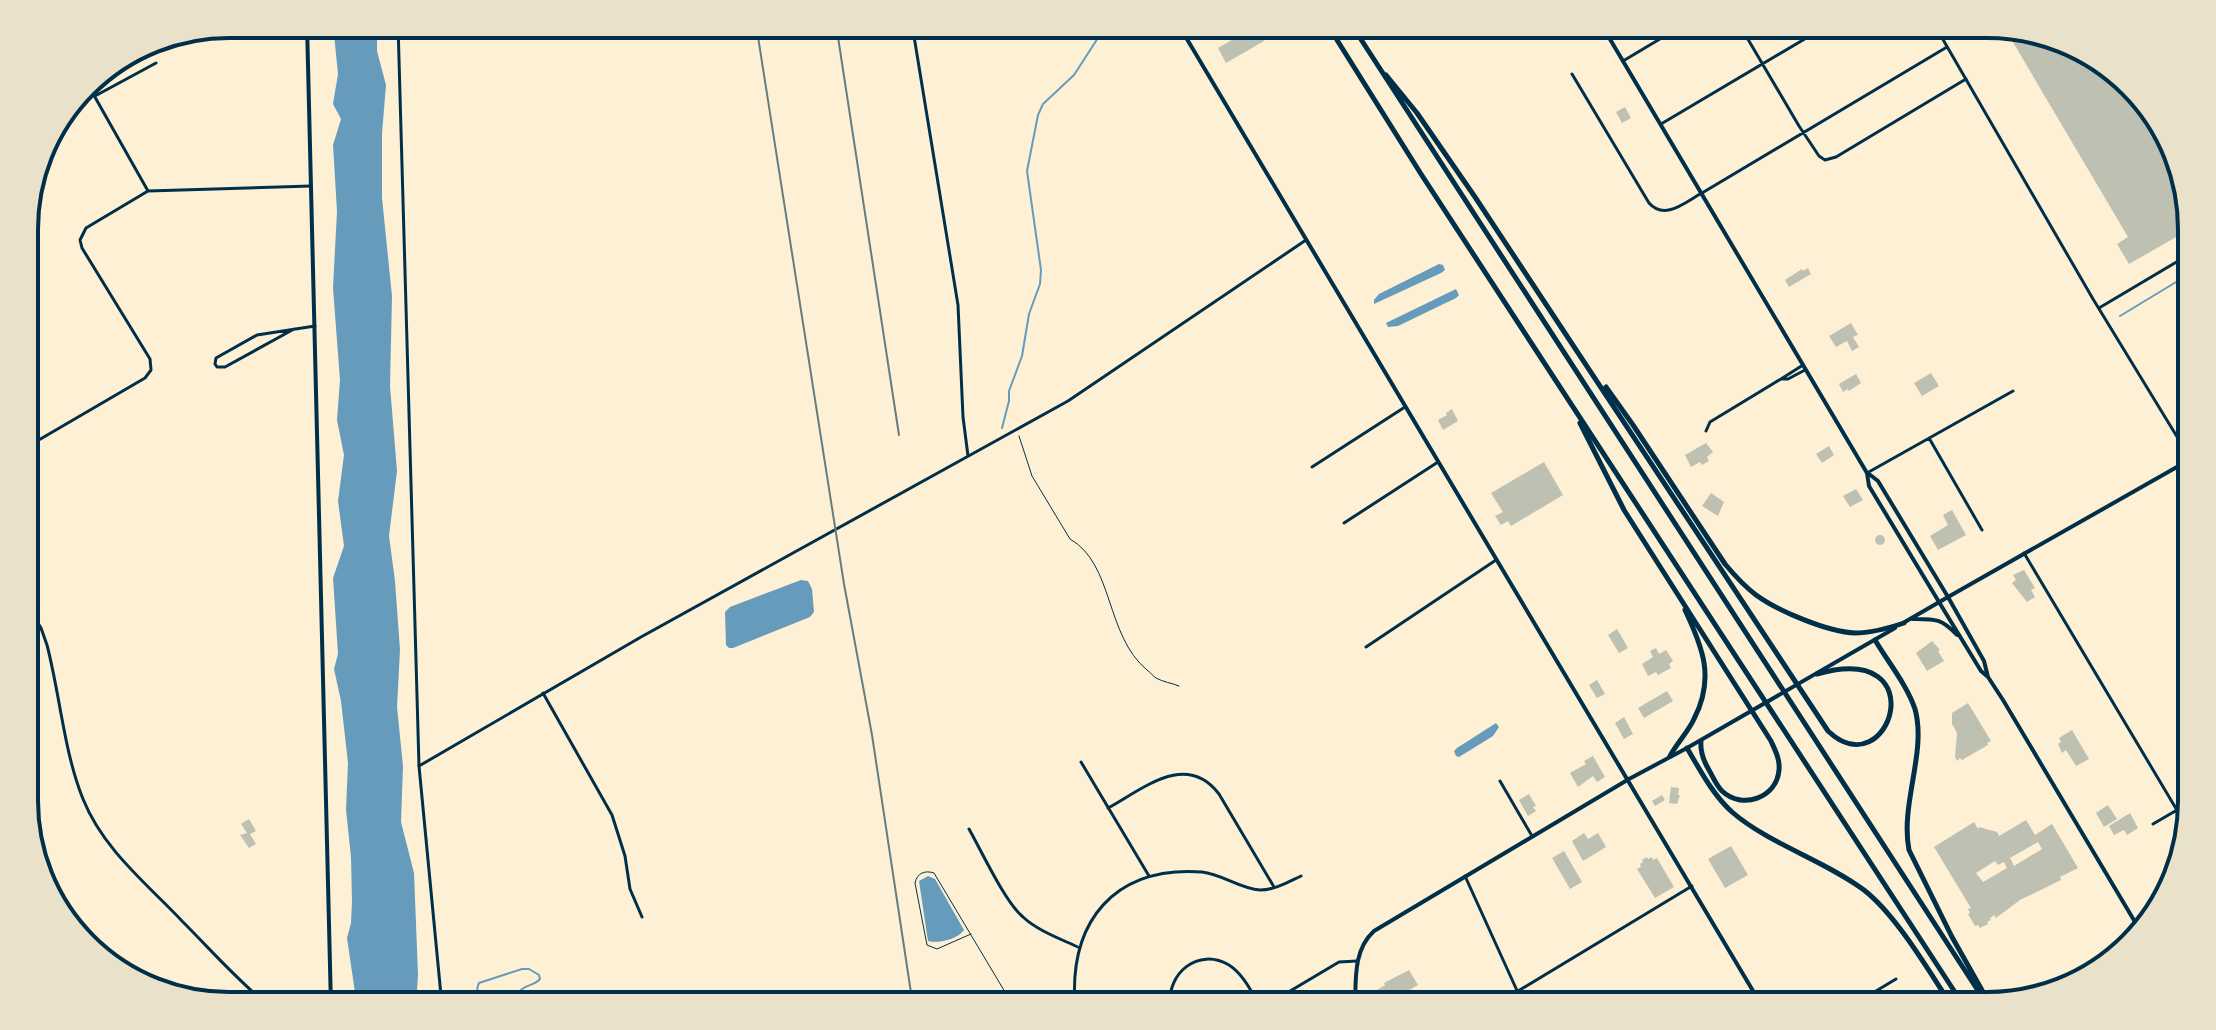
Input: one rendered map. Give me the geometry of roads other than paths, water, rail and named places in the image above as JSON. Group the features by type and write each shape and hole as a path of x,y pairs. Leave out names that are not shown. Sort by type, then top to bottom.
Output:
{"highway":[{"path":"1336,38 1421,174 1955,992"},
{"path":"1359,38 1980,992"},
{"path":"1368,53 1417,113 1828,731 1841,740 1857,743 1867,742 1882,732 1889,722 1892,704 1889,691 1878,677 1850,669 1817,674"},
{"path":"1569,338 1633,425 1725,564 1754,594 1775,606 1839,631 1864,633 1907,621"},
{"path":"1569,401 1624,510 1771,741 1779,764 1777,780 1769,791 1757,798 1732,798 1721,790 1702,757 1701,741"},
{"path":"1670,756 1696,717 1706,677 1702,648 1676,591"},
{"path":"1875,640 1909,696 1917,723 1917,749 1907,825 1909,850 1981,992"},
{"path":"1687,748 1705,779 1733,812 1845,877 1879,903 1942,992"}],"main road":[{"path":"307,38 331,992"},
{"path":"1186,38 1754,992"},
{"path":"1609,38 1867,473 1869,486 1981,671 1988,677"},
{"path":"1356,992 1360,950 1369,935 1379,927 1629,779 1701,741 2178,466"},
{"path":"1867,473 1878,481 1948,597 1984,661 1988,677 2135,922"},
{"path":"1907,621 1937,619 1947,624 1963,641"}],"street":[{"path":"914,38 958,305 963,417 968,456"},
{"path":"1623,61 1662,38"},
{"path":"1747,38 1820,157 1829,159 1966,79"},
{"path":"1661,124 1806,38"},
{"path":"1942,38 2178,438"},
{"path":"398,39 419,766 441,992"},
{"path":"1572,74 1649,203 1660,212 1673,209 1702,193 1947,47"},
{"path":"148,191 95,96 156,63"},
{"path":"38,440 145,378 151,370 150,359 80,243 86,228 148,191 311,186"},
{"path":"419,766 543,693 1081,394 1306,240"},
{"path":"2099,308 2178,261"},
{"path":"294,329 225,367 217,367 214,361 247,340 269,332 315,326"},
{"path":"1706,431 1710,422 1804,367"},
{"path":"1867,473 2013,391"},
{"path":"1312,467 1405,407"},
{"path":"1929,438 1982,530"},
{"path":"1344,523 1438,462"},
{"path":"2024,553 2177,810 2153,824"},
{"path":"1366,647 1496,560"},
{"path":"38,623 47,645 82,798 100,831 117,854 252,992"},
{"path":"543,693 612,815 625,856 630,889 642,917"},
{"path":"1081,762 1149,876"},
{"path":"1108,808 1170,776 1186,773 1202,778 1219,794 1274,887"},
{"path":"1500,781 1532,837"},
{"path":"969,829 1020,915 1080,948"},
{"path":"1075,992 1080,948 1090,921 1106,902 1129,885 1149,876 1205,872 1254,889 1274,887 1301,876"},
{"path":"1465,876 1518,991 1692,886"},
{"path":"1171,992 1180,972 1191,963 1207,959 1224,963 1237,971 1252,992"},
{"path":"1289,992 1339,962 1358,961"},
{"path":"1874,992 1896,979"}],"water":[{"path":"334,38 377,38 377,51 386,85 382,198 392,296 390,386 397,471 389,536 400,650 397,707 403,766 401,822 414,873 417,992 355,992 347,938 352,901 346,810 348,763 334,669 338,654 333,578 344,546 338,501 344,455 337,420 340,380 333,288 337,211 333,145 341,119 333,104 338,74"},
{"path":"1439,264 1445,270 1441,273 1374,304 1379,294"},
{"path":"1456,289 1459,295 1456,298 1398,326 1388,327 1386,323"},
{"path":"801,580 808,581 812,589 814,612 810,617 733,648 726,645 725,612 730,607"},
{"path":"1496,723 1499,727 1493,736 1456,756 1454,751 1457,748"},
{"path":"928,876 935,879 964,930 953,938 928,941 919,881"}],"waterway":[{"path":"1002,428 1009,391 1022,356 1029,314 1040,284 1041,270 1027,171 1038,115 1043,104 1074,75 1098,38"},
{"path":"2120,316 2178,281"},
{"path":"477,992 479,983 522,969 539,975 540,979 519,992"}],"railway":[{"path":"758,38 911,992"},
{"path":"838,38 899,435"}]}
